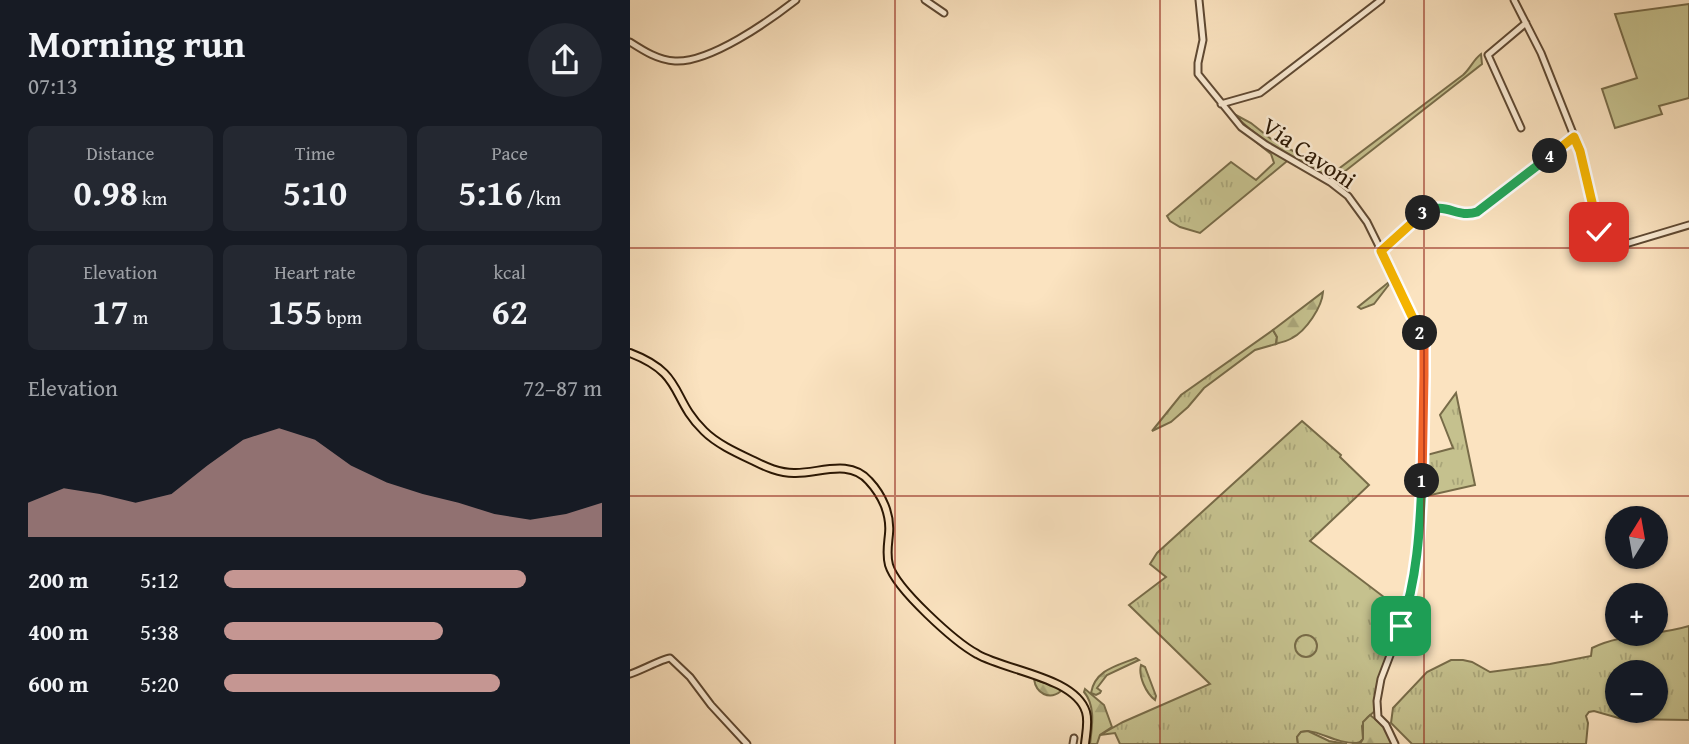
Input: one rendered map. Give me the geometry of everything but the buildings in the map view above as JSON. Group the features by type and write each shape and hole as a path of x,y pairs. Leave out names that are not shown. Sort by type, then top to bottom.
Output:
{"main road":[{"path":"630,353 656,364 668,375 704,432 731,449 779,472 796,474 830,468 846,469 867,477 888,512 889,566 904,591 966,648 980,656 1056,684 1079,698 1087,719 1085,744"}],"street":[{"path":"630,42 661,58 688,60 718,49 750,32 796,0"},
{"path":"925,0 944,13"},
{"name":"Via Cavoni","path":"1199,0 1203,40 1198,74 1241,127 1266,145 1330,182 1348,197 1367,222 1417,323 1424,344 1420,511 1413,575 1408,608 1381,679 1377,701 1378,717 1386,725 1395,744"},
{"path":"1221,104 1260,93 1381,0"},
{"path":"1514,0 1562,102 1580,151 1600,242 1612,248 1689,225"},
{"path":"1521,128 1488,55 1526,23"},
{"path":"1381,251 1434,207 1471,214 1477,212 1574,137"},
{"path":"630,674 670,658 690,677 711,705 747,744"}],"green space":[{"path":"1689,4 1689,98 1659,106 1662,114 1615,128 1602,89 1637,78 1615,14"},
{"path":"1481,54 1482,64 1335,179 1339,183 1270,144 1234,114 1271,139 1333,173 1463,75"},
{"path":"1258,140 1287,159 1286,162 1200,233 1170,221 1167,216 1231,162 1256,180 1274,163 1271,154 1256,142"},
{"path":"1394,278 1374,304 1361,309 1358,307"},
{"path":"1323,292 1316,311 1303,330 1276,344 1277,337 1273,330"},
{"path":"1273,330 1277,337 1276,344 1255,350 1204,388 1171,422 1152,431 1181,395"},
{"path":"1456,393 1475,485 1422,497 1427,428 1427,455 1453,448 1440,415"},
{"path":"1302,421 1341,455 1369,485 1310,541 1405,613 1385,664 1376,710 1362,726 1363,739 1359,743 1349,743 1308,731 1301,732 1297,737 1298,744 1120,744 1115,733 1100,735 1123,722 1210,684 1129,605 1166,577 1150,564 1157,553"},
{"path":"1689,626 1689,720 1668,720 1668,660 1605,660 1605,714 1594,711 1586,716 1586,744 1412,744 1391,723 1393,708 1427,672 1451,660 1472,662 1490,672 1550,664 1591,656 1592,648 1605,642 1605,646 1668,646 1668,631"},
{"path":"1306,635 1316,642 1317,646 1310,656 1306,657 1296,650 1295,646 1302,636"},
{"path":"1136,658 1139,660 1107,675 1097,688 1100,693 1091,693 1093,685 1102,674"},
{"path":"1141,665 1145,667 1156,696 1155,700 1144,684"},
{"path":"1034,679 1061,691 1052,695 1044,694 1037,688"},
{"path":"1085,689 1104,705 1112,727 1100,735 1097,744 1090,744 1092,710"},
{"path":"1370,715 1385,727 1394,744 1352,744 1363,739 1363,722"},
{"path":"1308,731 1329,741 1347,744 1298,744 1297,737 1301,732"}],"route":[{"path":"1401,626 1408,608 1419,527 1424,344 1417,323 1381,251 1434,207 1471,214 1477,212 1574,137 1580,151 1599,232"}]}
